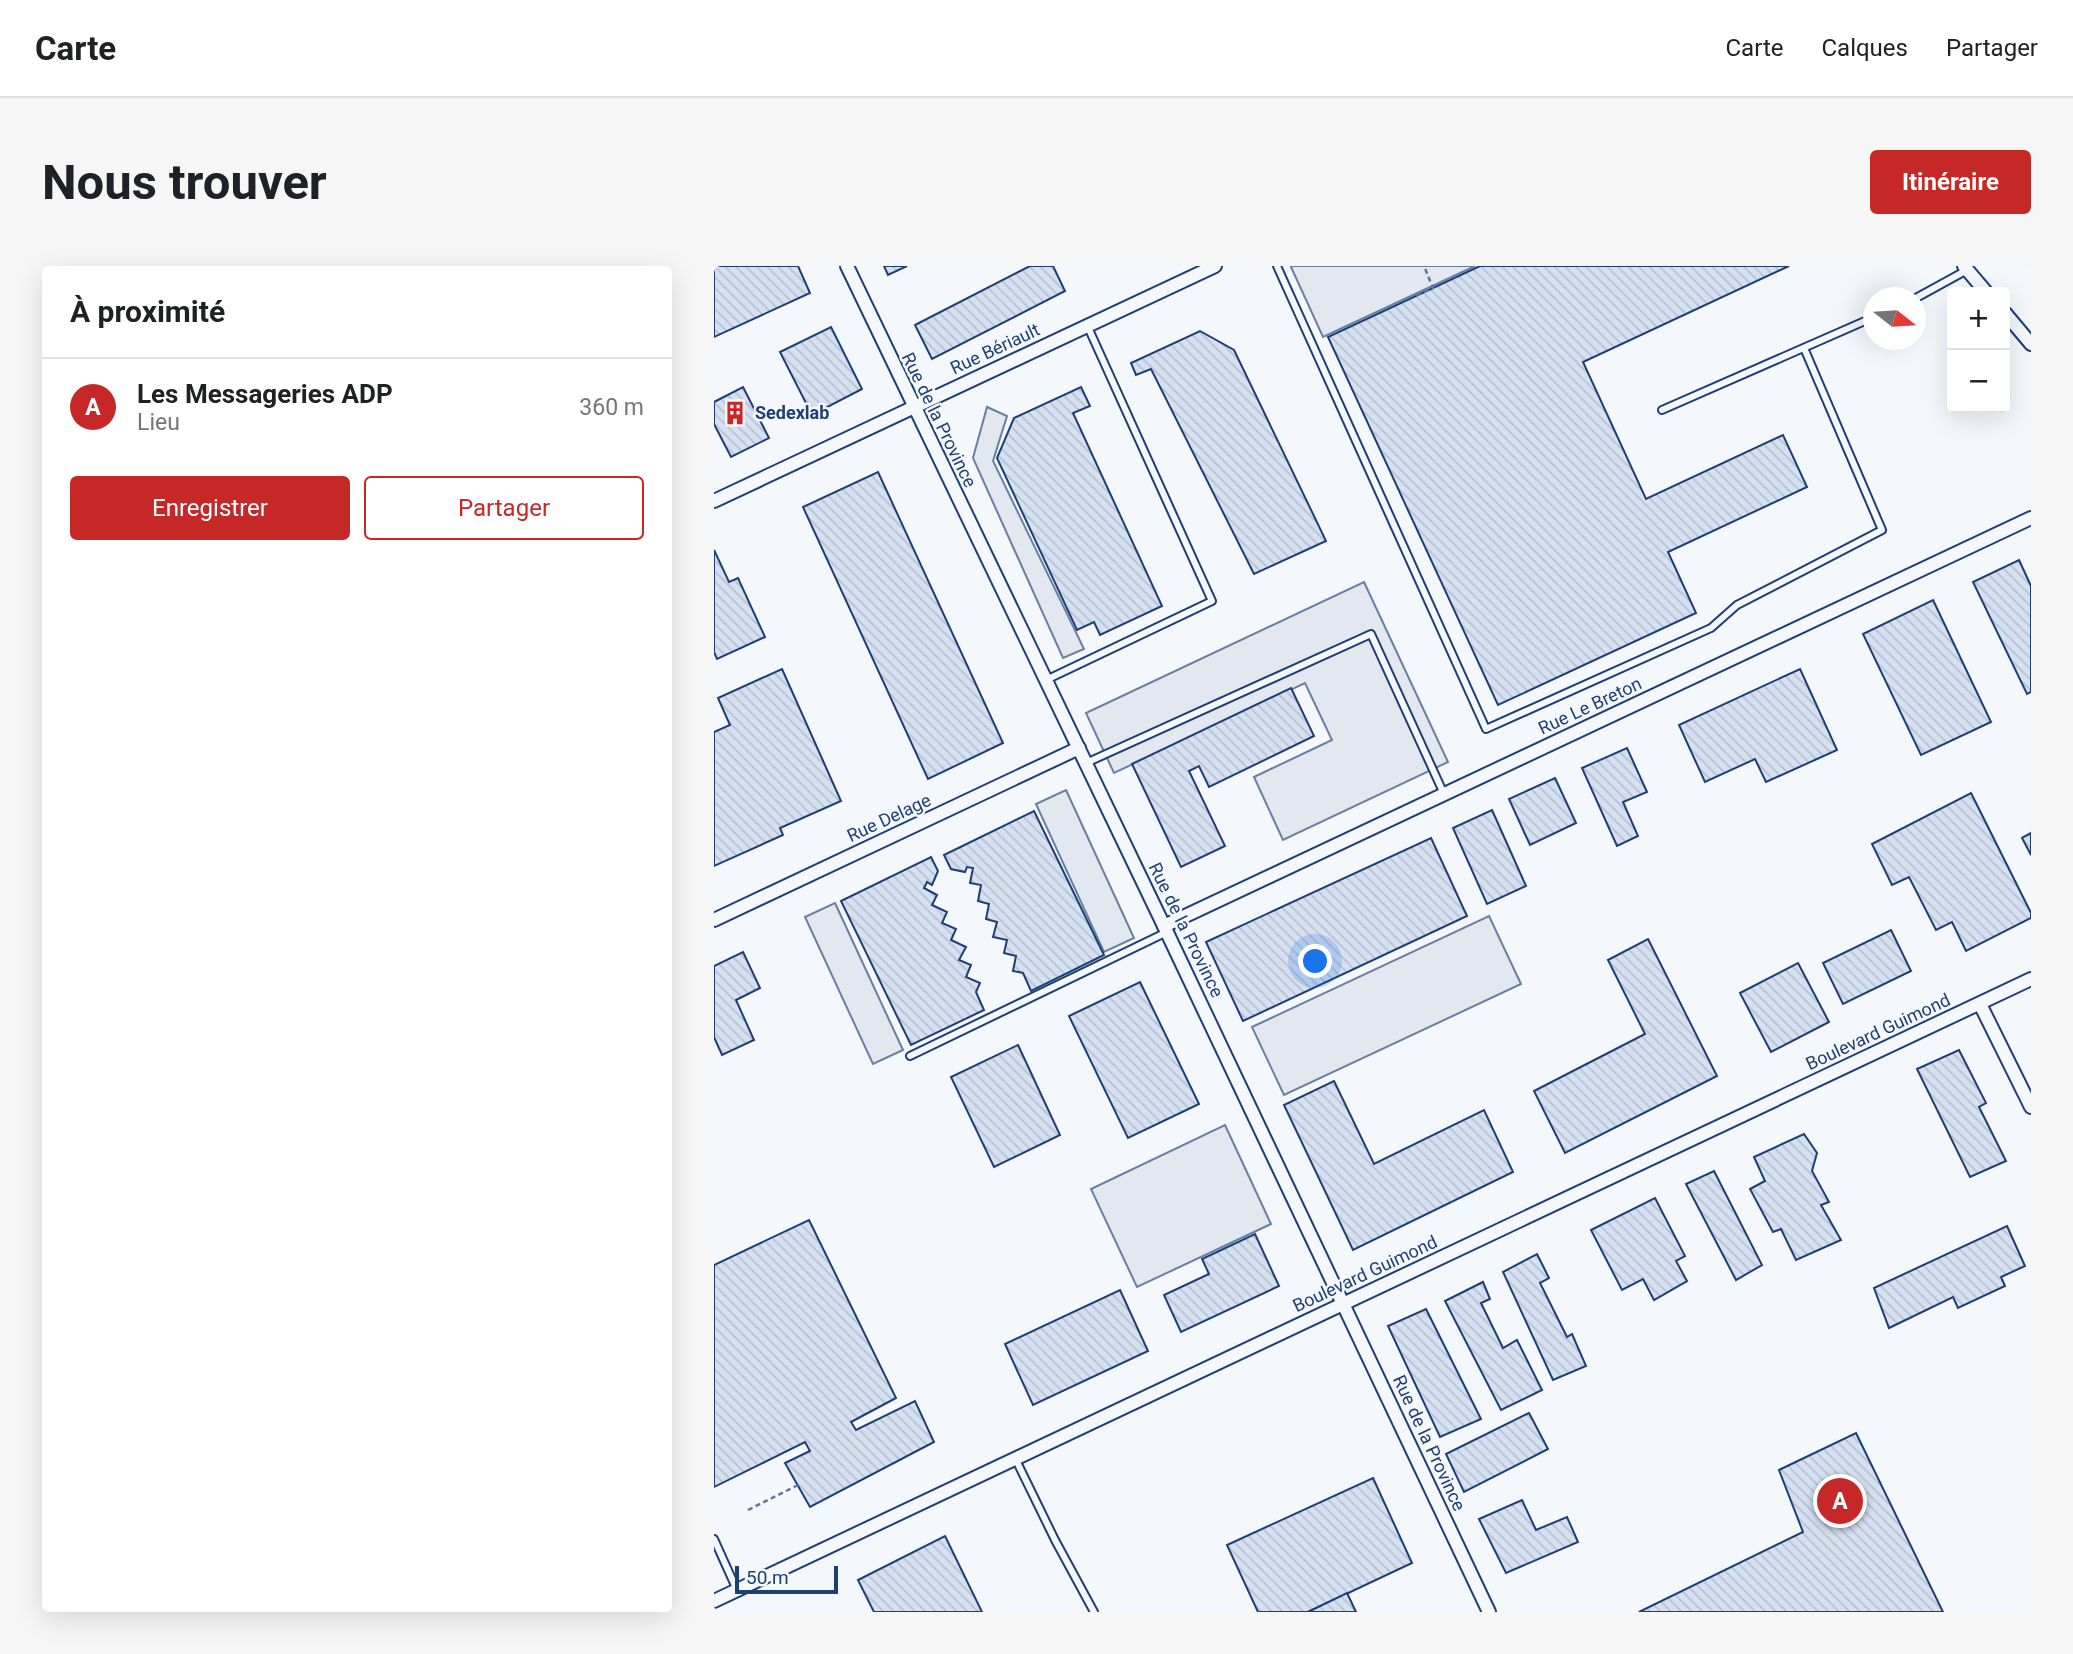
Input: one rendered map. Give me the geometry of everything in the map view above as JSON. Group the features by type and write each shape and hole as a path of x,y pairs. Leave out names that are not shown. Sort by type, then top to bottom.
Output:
{"street":[{"name":"Rue de la Province","path":"846,266 1166,929 1489,1612"},
{"name":"Rue Bériault","path":"714,501 1215,266"},
{"path":"1966,268 1982,287"},
{"path":"2010,319 2031,344"},
{"name":"Rue Le Breton","path":"1166,929 1444,794 2031,518"},
{"name":"Rue Delage","path":"714,920 1079,748"},
{"name":"Boulevard Guimond","path":"714,1601 2031,979"},
{"path":"1980,1004 2031,1108"}],"lane":[{"path":"1277,266 1486,729 1711,628 1737,605 1882,530 1804,348"},
{"path":"1926,292 1966,268"},
{"path":"1662,410 1863,322"},
{"path":"1046,680 1212,601 1087,326"},
{"path":"1086,763 1371,634 1444,794"},
{"path":"910,1056 1166,929"},
{"path":"1015,1458 1094,1612"},
{"path":"714,1539 737,1590"}],"path":[{"path":"1416,295 1433,288 1424,266"},
{"path":"748,1510 798,1485"}],"shaded area":[{"path":"1475,266 1323,337 1291,267"},
{"path":"987,407 1007,416 993,461 1084,649 1063,658 973,458"},
{"path":"1364,582 1448,762 1283,840 1254,777 1332,740 1305,683 1114,773 1086,713"},
{"path":"1066,790 1134,938 1104,952 1036,804"},
{"path":"835,903 903,1050 873,1064 805,917"},
{"path":"1489,916 1521,984 1284,1095 1252,1027"},
{"path":"1225,1125 1271,1224 1137,1287 1091,1189"}],"building":[{"path":"714,266 798,266 810,293 714,337"},
{"path":"884,266 907,266 888,275"},
{"path":"1030,266 1053,266 1065,291 932,359 915,325"},
{"path":"1480,266 1789,266 1583,362 1646,499 1783,435 1807,487 1668,552 1696,613 1498,705 1328,337"},
{"path":"831,327 862,389 812,415 780,352"},
{"path":"1200,331 1234,350 1326,541 1254,574 1151,369 1136,375 1131,363"},
{"name":"Sedexlab","path":"743,387 769,438 731,457 714,424 714,402"},
{"path":"1081,387 1090,406 1073,413 1162,606 1100,635 1094,622 1077,630 997,458 1014,418"},
{"path":"878,472 1003,743 928,779 803,507"},
{"path":"714,550 729,582 738,578 765,637 717,659 714,652"},
{"path":"2019,560 2031,586 2031,692 2027,694 1973,582"},
{"path":"1933,600 1991,722 1921,755 1863,634"},
{"path":"782,669 841,801 780,828 783,835 714,866 714,732 730,725 718,698"},
{"path":"1800,669 1837,750 1766,782 1755,759 1705,782 1679,725"},
{"path":"1291,688 1314,736 1209,787 1199,766 1189,771 1225,846 1181,867 1132,764"},
{"path":"1627,748 1647,792 1623,802 1638,836 1617,846 1582,768"},
{"path":"1555,778 1576,823 1530,845 1509,799"},
{"path":"1971,793 2031,913 2031,918 1966,951 1952,922 1936,930 1909,877 1892,885 1872,844"},
{"path":"1492,810 1526,886 1487,904 1453,828"},
{"path":"1034,811 1104,955 1031,991 1023,973 1013,971 1016,956 1004,953 1007,940 993,937 997,922 986,919 989,904 978,901 981,885 970,883 973,868 967,867 965,872 951,869 944,855"},
{"path":"2031,833 2031,855 2022,838"},
{"path":"1431,838 1467,916 1243,1021 1206,942"},
{"path":"931,857 938,871 932,885 927,882 924,888 937,895 932,905 947,912 942,923 956,929 951,940 966,947 959,960 971,965 966,977 980,983 976,992 984,1010 911,1045 841,901"},
{"path":"1891,930 1911,971 1843,1004 1823,963"},
{"path":"1648,939 1717,1076 1565,1153 1534,1091 1645,1034 1608,960"},
{"path":"743,952 760,988 736,1000 754,1040 722,1055 714,1037 714,966"},
{"path":"1798,963 1829,1022 1771,1052 1740,993"},
{"path":"1140,982 1199,1104 1128,1138 1069,1016"},
{"path":"1018,1045 1060,1135 994,1167 951,1077"},
{"path":"1959,1050 1986,1103 1979,1107 2006,1161 1970,1177 1917,1069"},
{"path":"1334,1081 1374,1164 1484,1110 1513,1172 1353,1250 1284,1105"},
{"path":"1804,1134 1817,1153 1812,1171 1829,1202 1821,1205 1841,1240 1796,1260 1781,1229 1773,1232 1750,1189 1765,1181 1754,1157"},
{"path":"1714,1171 1762,1265 1736,1280 1686,1184"},
{"path":"1655,1198 1685,1256 1676,1261 1687,1281 1654,1300 1643,1279 1622,1290 1591,1230"},
{"path":"809,1220 896,1398 851,1422 856,1430 915,1401 934,1442 810,1507 785,1463 810,1451 805,1442 714,1487 714,1265"},
{"path":"2007,1226 2025,1266 2001,1277 2005,1286 1958,1308 1953,1297 1889,1328 1874,1288"},
{"path":"1255,1234 1279,1286 1181,1332 1164,1295 1209,1274 1202,1259"},
{"path":"1537,1254 1549,1278 1540,1283 1567,1337 1572,1334 1586,1366 1553,1380 1503,1272"},
{"path":"1483,1282 1490,1299 1481,1303 1503,1348 1517,1340 1542,1390 1501,1410 1445,1301"},
{"path":"1120,1290 1148,1351 1033,1405 1005,1344"},
{"path":"1426,1309 1481,1419 1440,1437 1388,1326"},
{"path":"1529,1413 1548,1449 1464,1492 1446,1454"},
{"path":"1856,1433 1943,1612 1639,1612 1803,1532 1779,1470"},
{"path":"1373,1478 1412,1563 1308,1612 1258,1612 1227,1545"},
{"path":"1522,1500 1536,1530 1567,1517 1578,1542 1506,1573 1479,1519"},
{"path":"945,1536 982,1612 874,1612 858,1580"},
{"path":"1347,1593 1356,1612 1308,1612"}],"place":[{"name":"Sedexlab","path":"735,413"},
{"name":"Les Messageries ADP","path":"1840,1501"}]}
